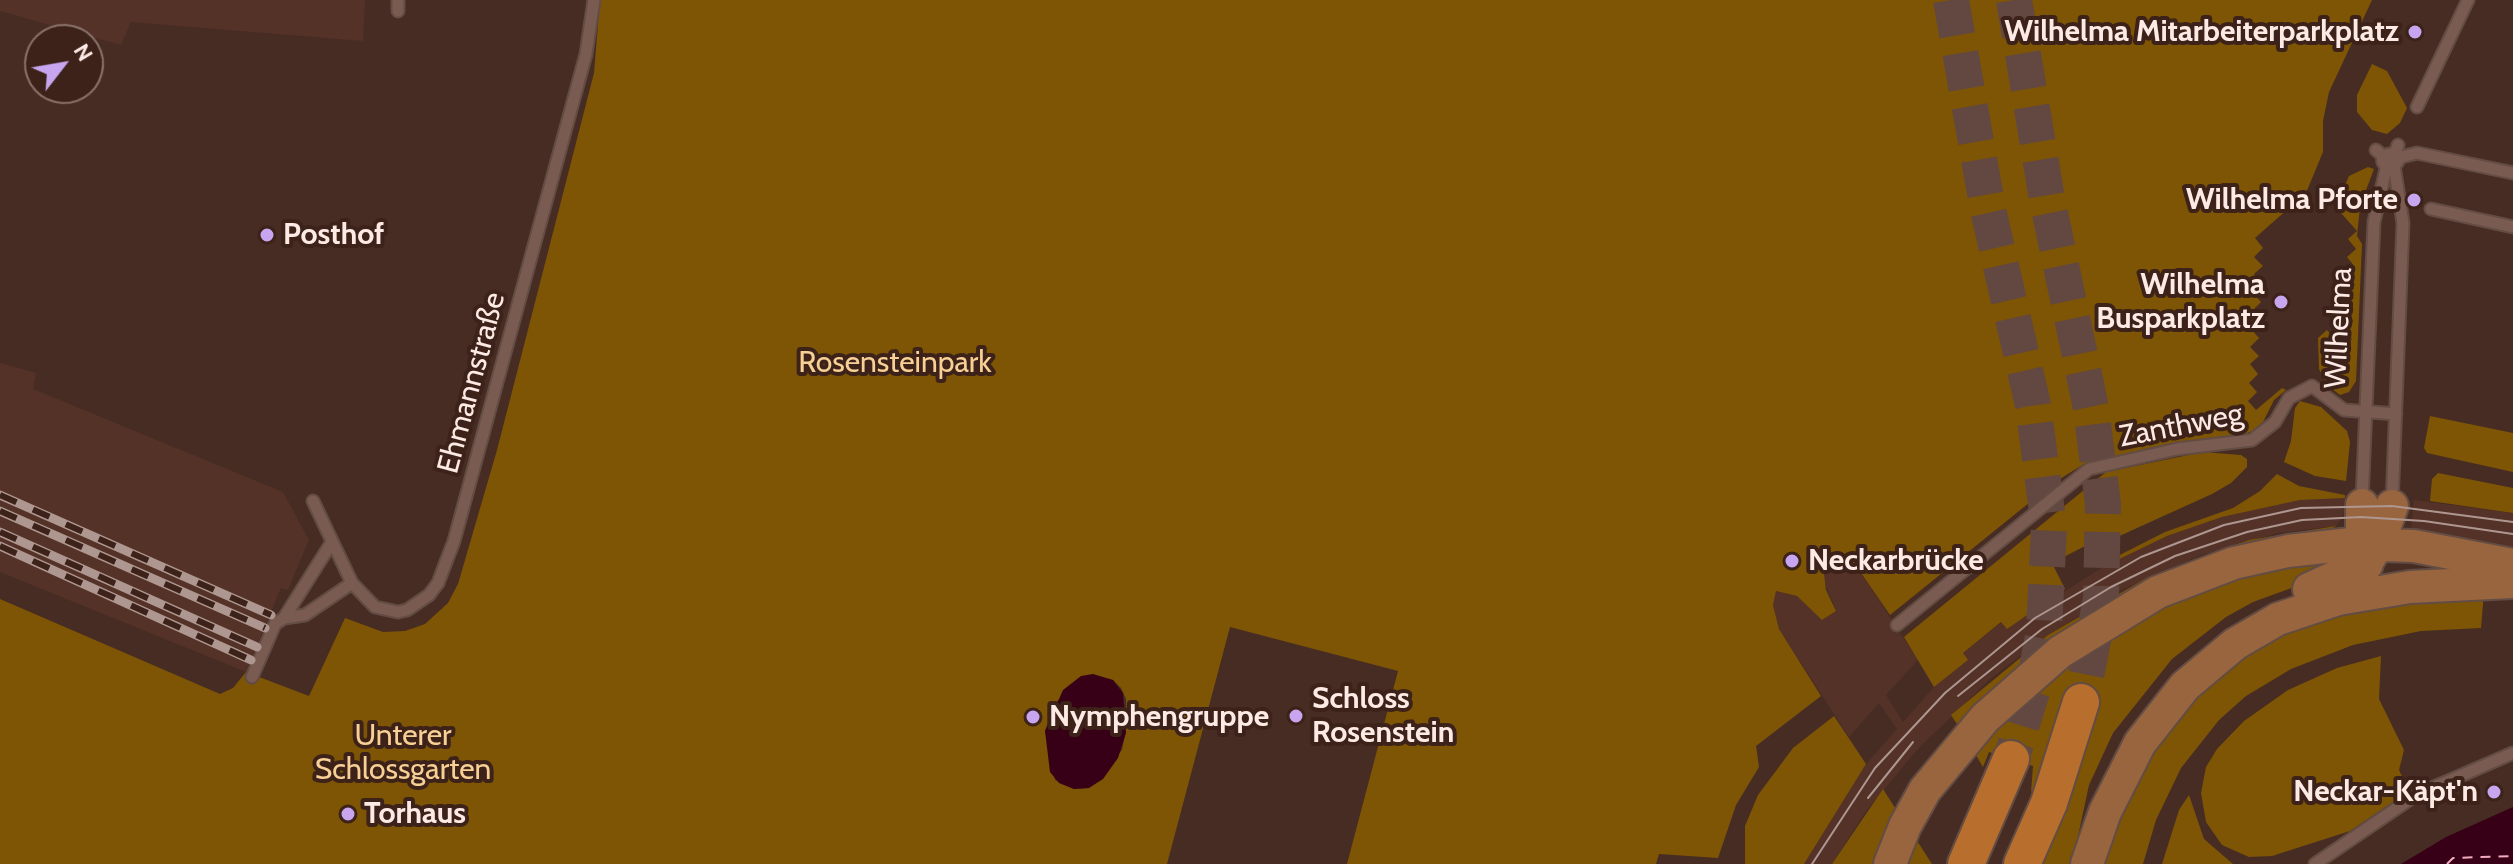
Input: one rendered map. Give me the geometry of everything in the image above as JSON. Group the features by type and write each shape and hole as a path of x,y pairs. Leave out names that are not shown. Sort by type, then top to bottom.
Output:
{"main road":[{"path":"2370,530 2384,581 2410,587"},
{"path":"2087,864 2124,735 2137,712 2178,665 2256,610 2344,576 2370,530"},
{"path":"1890,864 1913,810 1938,772 1985,718 2060,652 2125,609 2185,580 2234,563 2316,548 2370,530 2438,550 2513,565"},
{"path":"2098,833 2140,743 2185,686 2218,657 2255,631 2307,608 2370,592 2513,582"},
{"path":"2022,864 2049,803 2081,702"},
{"path":"1966,864 2011,759"}],"lane":[{"name":"Ehmannstraße","path":"313,501 352,583 375,607 398,612 417,605 429,595 445,569 586,54 594,0"},
{"path":"2417,107 2468,0"},
{"path":"2389,154 2417,153 2513,173"},
{"name":"Wilhelma","path":"2370,530 2366,412 2374,222 2389,154"},
{"name":"Wilhelma","path":"2370,530 2396,414 2403,223 2389,154"},
{"path":"2431,209 2513,227"},
{"name":"Zanthweg","path":"1897,625 2089,469 2177,449 2252,440 2275,422 2289,398 2312,386 2340,408 2396,414"},
{"path":"252,677 275,624 284,618 332,542"},
{"path":"284,618 305,615 352,583"},
{"path":"2315,864 2416,795 2513,753"}],"shaded area":[{"path":"0,0 365,0 363,41 131,22 121,45 104,40 104,24 46,24 0,11"},
{"path":"0,363 36,373 33,389 283,492 309,540 288,590 281,588 246,672 0,572"},
{"path":"2345,498 2343,516 2336,526 2278,533 2201,555 2119,591 2048,635 1990,679 1917,750 1866,811 1832,864 1804,864 1866,764 1897,729 1879,703 1849,737 1779,629 1773,605 1776,591 1797,596 1823,620 1836,610 1824,581 1821,564 1825,552 1835,553 1859,570 1918,660 1886,695 1903,722 1934,687 1967,661 1962,654 2002,622 2007,628 2103,567 2167,536 2222,517 2300,500"},
{"path":"2414,500 2513,513 2513,552 2420,534 2411,529"},
{"path":"1093,674 1113,680 1123,693 1126,733 1118,758 1103,779 1089,788 1074,789 1059,783 1050,772 1045,731 1063,690 1081,676"},
{"path":"2513,807 2513,864 2401,864 2446,837"}],"green space":[{"name":"Rosensteinpark","path":"600,0 2372,0 2329,92 2323,121 2323,152 2306,193 2255,238 2263,248 2254,257 2263,266 2254,274 2262,284 2253,293 2261,302 2252,311 2260,320 2251,329 2259,338 2250,347 2259,356 2250,364 2258,374 2249,383 2257,392 2248,401 2256,410 2282,388 2286,390 2274,400 2263,422 2253,431 2235,437 2175,443 2084,464 2055,482 1890,615 1859,570 1835,553 1825,552 1822,558 1826,590 1836,611 1822,620 1797,596 1776,591 1773,605 1779,629 1821,696 1756,746 1759,767 1736,805 1718,858 1659,854 1656,864 1347,864 1398,671 1230,627 1167,864 0,864 0,599 220,694 233,688 246,672 309,696 345,618 383,632 405,631 425,624 448,603 458,584 497,450 594,73","holes":["1087,675 1113,680 1126,699 1127,724 1122,750 1089,788 1074,789 1055,780 1045,731 1055,703"]},
{"path":"2372,64 2387,71 2407,108 2400,123 2387,134 2372,130 2357,112 2357,95"},
{"path":"2368,167 2374,169 2360,206 2357,236 2362,244 2356,381 2349,392 2340,395 2327,385 2319,369 2318,338 2327,330 2333,337 2325,344 2331,351 2339,343 2344,347 2352,339 2344,329 2353,321 2344,311 2353,303 2345,293 2355,285 2346,275 2355,267 2347,257 2356,249 2348,239 2357,231 2341,213 2340,197 2349,176"},
{"path":"2300,401 2321,407 2347,431 2350,442 2346,481 2315,476 2284,462 2291,441 2295,408"},
{"path":"2430,416 2513,433 2513,472 2427,453 2424,448"},
{"path":"2203,452 2241,455 2247,459 2247,467 2231,483 2212,494 2093,548 2091,543 2052,563 2065,589 2007,629 2001,622 1963,653 1968,660 1934,687 1904,637 2106,472"},
{"path":"2438,473 2513,488 2513,513 2430,501 2432,479"},
{"path":"2277,474 2299,486 2345,495 2345,498 2300,500 2222,517 2167,536 2103,567 2102,564 2165,532 2233,508 2260,491"},
{"path":"2336,526 2325,533 2270,542 1959,727 1951,715 2048,635 2148,577 2249,540"},
{"path":"2340,558 2341,570 2253,602 2226,617 2172,659 2113,733 2089,785 2072,864 2041,864 2069,799 2091,730 2031,792 2033,766 1989,752 1983,767 1973,750 2070,661 2162,604 2237,575"},
{"path":"2484,592 2481,628 2421,631 2353,645 2291,669 2246,696 2219,720 2181,768 2156,820 2143,864 2104,864 2143,761 2214,674 2292,629 2336,612"},
{"path":"2381,656 2379,699 2404,750 2399,770 2409,791 2350,831 2272,856 2249,857 2222,845 2206,822 2201,793 2206,767 2217,749 2244,721 2288,690 2337,668"},
{"path":"1834,716 1866,764 1804,864 1745,864 1745,826 1758,795 1793,748"},
{"path":"1883,789 1897,811 1877,864 1832,864"},
{"path":"2189,795 2204,839 2233,864 2162,864 2179,810"},
{"path":"1914,836 1932,864 1903,864"}],"ferry route":[{"path":"2447,864 2453,858 2513,856"}],"tunnel":[{"path":"1951,0 1988,210 2033,405 2049,527 2044,631 2034,685 2011,759"},
{"path":"2014,0 2047,199 2091,408 2103,504 2101,599 2081,702"}],"tram line":[{"path":"1812,864 1875,768 1945,693 2035,618 2141,557 2224,525 2301,508 2392,506 2513,522"},
{"path":"1958,696 2042,629 2111,587 2175,556 2247,532 2302,520 2361,517 2424,521 2513,534"},
{"path":"1868,798 1913,742"}],"railway":[{"path":"0,495 271,615"},
{"path":"0,511 265,628"},
{"path":"0,532 257,647"},
{"path":"0,546 251,660"}],"place":[{"name":"Wilhelma Mitarbeiterparkplatz","path":"2415,32"},
{"name":"Wilhelma Pforte","path":"2414,200"},
{"name":"Posthof","path":"267,235"},
{"name":"Wilhelma Busparkplatz","path":"2281,302"},
{"name":"Neckarbrücke","path":"1792,561"},
{"name":"Schloss Rosenstein","path":"1296,716"},
{"name":"Nymphengruppe","path":"1033,717"},
{"name":"Neckar-Käpt'n","path":"2494,792"},
{"name":"Torhaus","path":"348,814"}],"park label":[{"name":"Unterer Schlossgarten","path":"403,753"}]}
